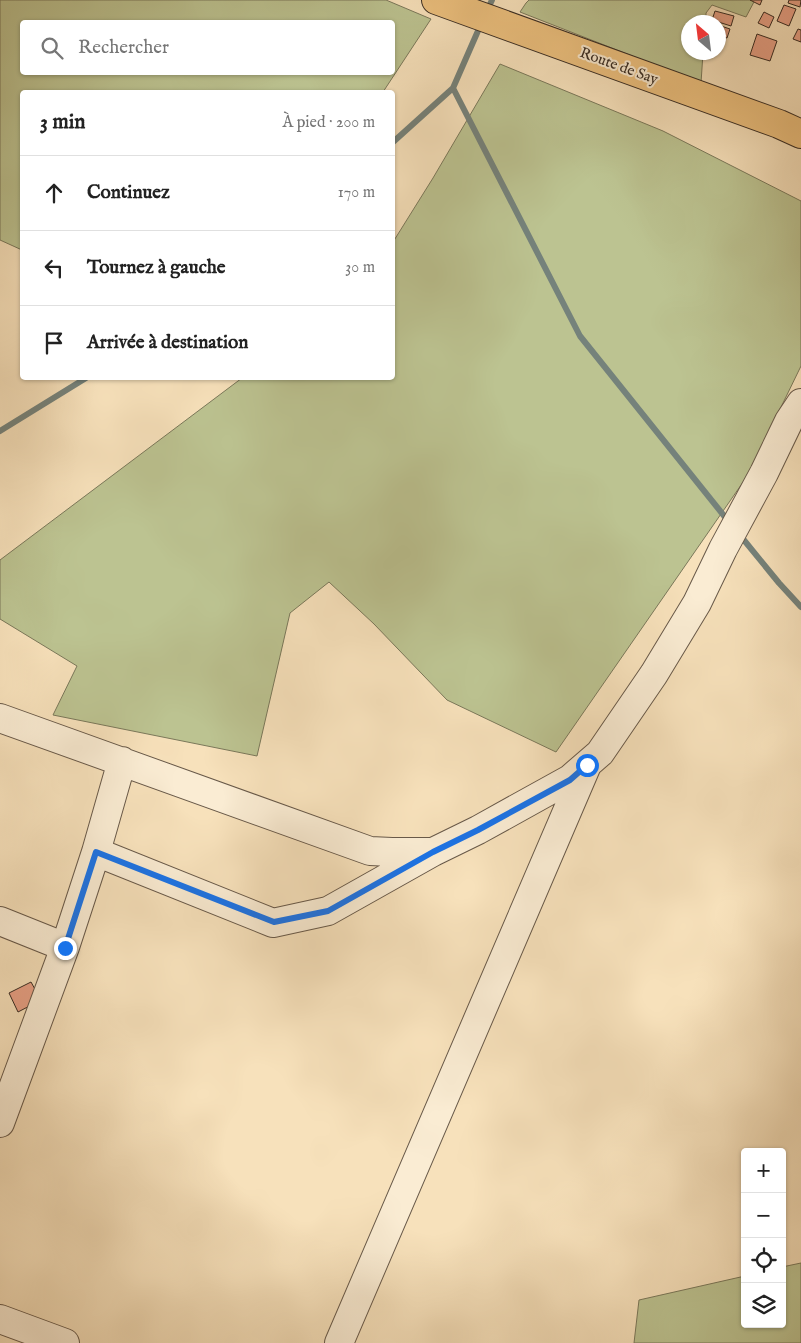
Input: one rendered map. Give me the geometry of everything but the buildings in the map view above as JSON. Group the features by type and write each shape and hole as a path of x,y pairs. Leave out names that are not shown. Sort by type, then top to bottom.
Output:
{"main road":[{"name":"Route de Say","path":"436,0 770,121 801,134"}],"street":[{"path":"96,852 274,922 328,911 433,852 570,780 600,753 654,674 697,603 723,548 764,473 789,422 801,403"},
{"path":"0,718 370,850 433,852"},
{"path":"1,1116 65,948 96,852 122,761"},
{"path":"339,1343 587,765"},
{"path":"0,921 65,948"},
{"path":"0,1318 65,1343"}],"green space":[{"path":"0,0 386,0 431,19 395,74 395,20 20,20 20,75 394,75 384,90 20,90 20,249 0,240"},
{"path":"529,0 755,0 746,17 712,5 706,15 681,15 681,60 703,60 701,83 520,12"},
{"path":"500,64 663,131 801,201 801,366 748,475 556,752 447,700 374,624 329,582 290,613 257,756 53,715 77,666 0,619 0,560 239,380 395,380 395,239"},
{"path":"801,1263 801,1343 634,1343 639,1300 741,1277 741,1328 786,1328 786,1266"}],"waterway":[{"path":"486,13 492,0"},
{"path":"395,140 453,88 481,24"},
{"path":"453,88 580,336 729,522"},
{"path":"0,431 83,380"},
{"path":"739,534 801,607"}],"route":[{"path":"65,948 96,852 274,922 328,911 433,852 570,780 587,765"}]}
